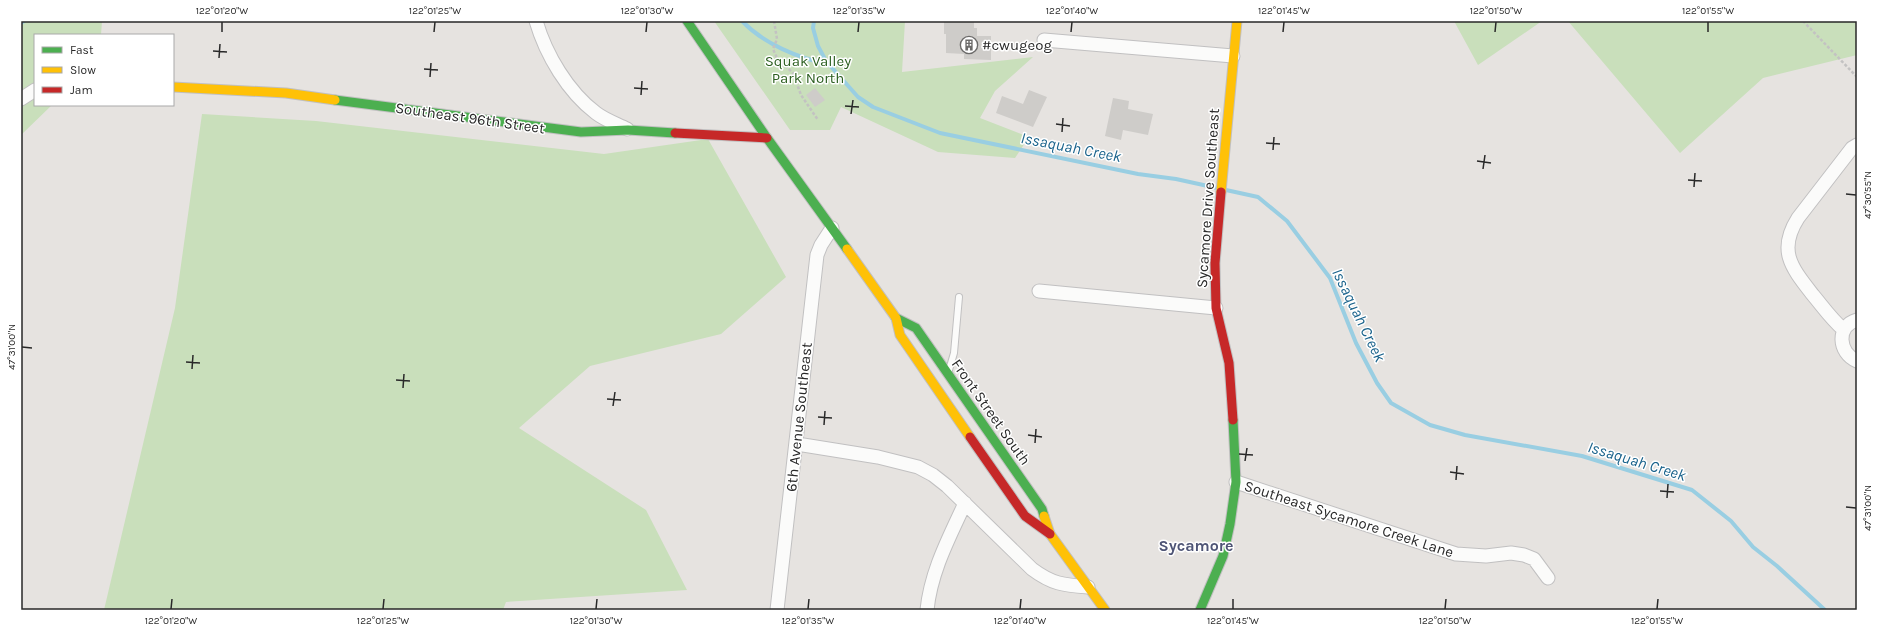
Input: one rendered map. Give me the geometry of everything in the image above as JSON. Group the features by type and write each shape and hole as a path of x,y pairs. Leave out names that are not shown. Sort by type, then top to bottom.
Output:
{"street":[{"path":"536,21 548,51 565,80 580,99 597,114 628,130"},
{"name":"Front Street South","path":"687,21 767,138 896,318 900,335 1025,516 1050,534"},
{"name":"Sycamore Drive Southeast","path":"1200,610 1223,556 1230,524 1236,482 1229,363 1216,308 1215,270 1233,56 1238,21"},
{"path":"1044,40 1233,56"},
{"name":"Southeast 96th Street","path":"174,87 286,93 581,132 628,130 767,138"},
{"path":"21,99 34,91"},
{"path":"1844,330 1834,322 1794,271 1789,260 1788,239 1791,228 1798,218 1852,148 1857,145"},
{"name":"6th Avenue Southeast","path":"777,610 797,444 817,255 821,245 832,228"},
{"path":"1039,291 1216,308"},
{"name":"Front Street South","path":"896,318 916,328 1042,509 1050,534 1105,610"},
{"path":"1857,320 1848,324 1842,336 1843,349 1847,355 1857,361"},
{"path":"964,428 978,419"},
{"path":"797,444 878,457 918,467 948,486 1032,569 1060,585 1088,587"},
{"name":"Southeast Sycamore Creek Lane","path":"1236,482 1456,554 1486,556 1511,553 1524,555 1534,559 1548,578"},
{"path":"927,610 931,583 937,565 965,503"}],"lane":[{"path":"948,374 952,365 954,353 959,297"}],"path":[{"path":"774,21 777,39 773,49 777,58 793,73 801,95 818,120"},
{"path":"1802,21 1857,77"}],"green space":[{"path":"21,21 102,21 101,34 34,34 34,106 51,106 21,135"},
{"name":"Squak Valley Park North","path":"714,21 905,21 902,72 1033,57 995,91 980,118 1029,137 1015,158 938,152 841,107 830,130 790,130"},
{"path":"1454,21 1542,21 1478,65"},
{"path":"1568,21 1857,21 1857,55 1763,78 1680,153"},
{"path":"202,114 316,121 604,154 708,139 786,277 721,334 590,366 519,428 646,510 687,590 506,602 503,610 104,610 175,308"}],"building":[{"name":"#cwugeog","path":"944,21 974,21 974,28 977,28 977,36 991,36 991,60 964,59 964,54 946,53"},
{"path":"815,88 825,100 815,107 806,95"},
{"name":"#cwugeog","path":"1029,90 1047,97 1033,127 996,113 1002,96 1023,104"},
{"path":"1113,98 1129,101 1128,109 1153,114 1148,135 1123,130 1121,140 1105,136"}],"waterway":[{"path":"742,21 760,37 782,49 805,58 828,64"},
{"name":"Issaquah Creek","path":"814,21 813,28 818,46 826,61 858,97 873,107 940,133 1138,174 1176,179 1217,188"},
{"name":"Issaquah Creek","path":"1226,190 1258,197 1287,221 1330,278 1356,343 1377,383 1391,403 1430,425 1465,435 1582,456 1692,490 1731,521 1753,547 1777,566 1825,610"}],"traffic: fast":[{"path":"687,21 767,138 847,249"},
{"path":"335,100 581,132 628,130 675,133"},
{"path":"896,318 916,328 1042,509 1044,516"},
{"path":"1200,610 1223,556 1230,524 1236,482 1233,420"}],"traffic: slow":[{"path":"1221,192 1237,21"},
{"path":"174,87 286,93 335,100"},
{"path":"847,249 896,318 900,335 970,437"},
{"path":"1044,516 1050,534 1105,610"}],"traffic: jam":[{"path":"675,133 767,138"},
{"path":"1221,192 1215,263 1216,308 1229,363 1233,420"},
{"path":"970,437 1025,516 1050,534"}],"place":[{"name":"#cwugeog","path":"969,45"}],"district":[{"name":"Sycamore","path":"1196,545"}]}
